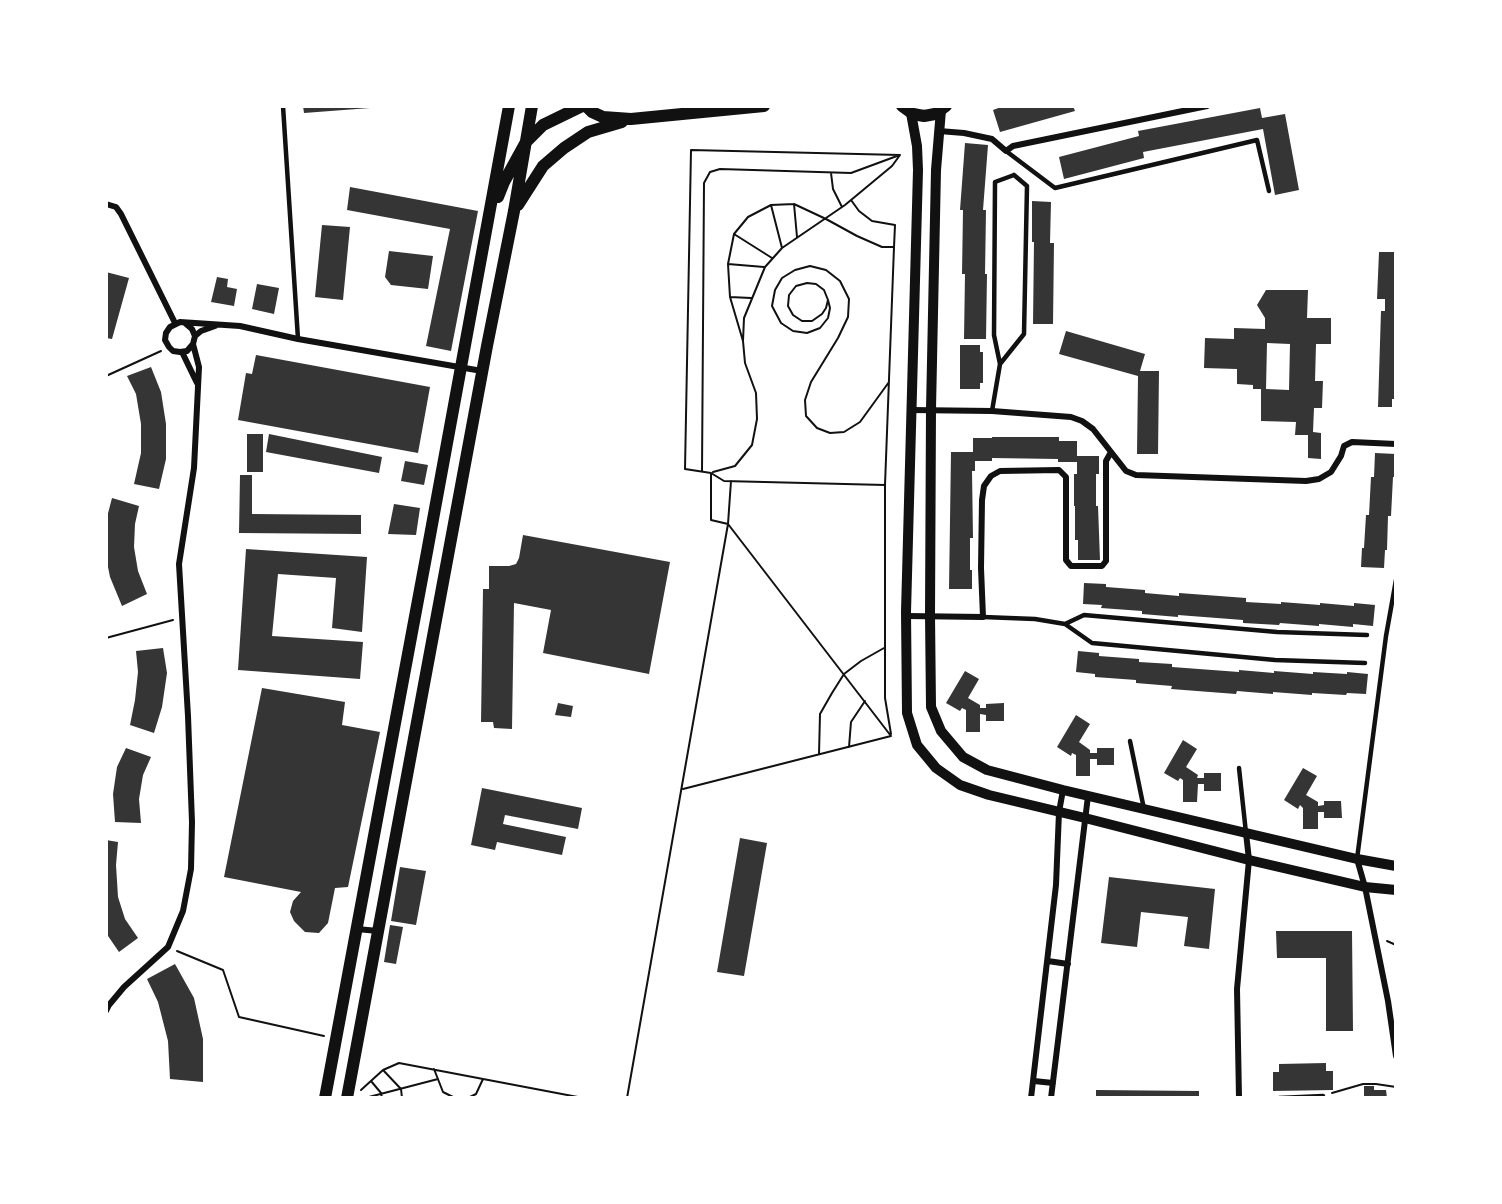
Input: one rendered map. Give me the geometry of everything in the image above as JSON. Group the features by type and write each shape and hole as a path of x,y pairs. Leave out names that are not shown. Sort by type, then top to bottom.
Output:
{"main road":[{"path":"325,1098 509,106"},
{"path":"347,1098 532,106"},
{"path":"487,226 504,182 526,142 543,125 584,106 603,117 631,119 764,106"},
{"path":"906,110 924,116 935,114 943,108"},
{"path":"514,211 543,166 564,148 588,132 631,119"}],"street":[{"path":"939,131 992,139 1006,151 1013,147 1207,106"},
{"path":"943,108 936,178 930,409 931,707 941,731 963,757 987,770 1088,796 1395,866"},
{"path":"906,110 917,146 918,170 907,616 907,713 917,745 936,768 960,785 989,795 1249,860 1365,887 1395,890"},
{"path":"106,204 116,207 121,214 175,323"},
{"path":"194,344 187,351 173,351 165,340 166,333 175,323 194,322 240,326 298,339 482,371"},
{"path":"106,1011 124,987 168,947 183,911 191,869 192,822 179,564 194,468 199,367 194,344 195,336 192,328 185,323"},
{"path":"195,336 201,331 218,325"},
{"path":"182,352 198,383"},
{"path":"911,410 992,411 1071,417 1093,429 1126,471 1136,476 1306,481 1318,479 1331,472 1344,446 1352,442 1395,444"},
{"path":"907,616 982,617 982,500 984,486 991,476 1000,471 1059,470 1066,477 1066,560 1071,566 1102,566 1107,561 1106,461 1111,452"},
{"path":"1031,1098 1056,885 1059,812 1063,790"},
{"path":"1051,1098 1088,796"},
{"path":"1239,1098 1237,989 1249,860 1246,833"},
{"path":"1357,859 1365,887 1388,1001 1395,1056"},
{"path":"356,929 378,932"},
{"path":"1048,961 1068,964"},
{"path":"1034,1081 1053,1083"}],"lane":[{"path":"283,106 298,339"},
{"path":"1006,151 1055,188 1257,140 1269,191"},
{"path":"992,411 1000,364 994,335 995,182 1014,175 1023,164"},
{"path":"1000,364 1024,334 1027,186 1014,175"},
{"path":"1357,859 1384,645 1395,580"},
{"path":"1065,624 1084,615 1277,632 1367,635"},
{"path":"982,617 1036,619 1065,624 1092,643 1275,660 1365,663"},
{"path":"1131,741 1144,809"},
{"path":"1239,768 1246,833"},
{"path":"1279,1098 1323,1096"}],"path":[{"path":"691,150 900,155 892,166 851,200 782,248 765,267 744,318 745,363 756,393 757,419 752,444 735,466 711,472 685,469 691,150"},
{"path":"702,471 704,183 710,172 720,169 852,173 900,155"},
{"path":"831,172 833,189 842,207"},
{"path":"851,200 859,211 872,221 895,225 885,485 885,698 891,736"},
{"path":"743,341 730,297 728,264 734,234 748,217 771,205 794,204 882,247 894,247"},
{"path":"794,204 797,238"},
{"path":"771,205 782,248"},
{"path":"734,234 773,259"},
{"path":"728,264 765,267"},
{"path":"828,300 822,314 812,321 802,321 793,315 788,306 789,295 796,286 807,283 816,284 824,290 828,300 830,308 828,318 820,328 807,333 794,331 781,323 772,306 775,290 782,278 795,270 810,266 826,270 840,281 849,299 848,317 811,382 805,400 806,416 817,428 830,433 844,432 860,422 889,382"},
{"path":"730,297 753,298"},
{"path":"106,376 169,347"},
{"path":"711,472 724,481 885,485"},
{"path":"711,472 711,520 728,524 891,736"},
{"path":"627,1098 728,524 731,481"},
{"path":"106,638 182,618"},
{"path":"819,754 820,714 844,674 884,648"},
{"path":"849,747 851,722 864,701"},
{"path":"682,790 891,736"},
{"path":"168,947 223,970 239,1017 336,1039"},
{"path":"361,1090 383,1070 399,1063 583,1098"},
{"path":"434,1069 443,1092 455,1098"},
{"path":"383,1070 401,1089 402,1098"},
{"path":"468,1098 476,1094 483,1078"},
{"path":"365,1098 438,1079"},
{"path":"371,1080 382,1095"},
{"path":"1323,1096 1363,1084 1395,1087"},
{"path":"476,1094 479,1098"}],"building":[{"path":"303,106 370,106 370,108 304,113"},
{"path":"1004,106 1073,106 1075,111 1000,132 993,110"},
{"path":"1260,108 1262,118 1285,114 1299,190 1275,195 1263,129 1143,152 1144,158 1064,179 1059,157 1139,136 1138,131"},
{"path":"965,143 988,145 983,210 986,210 986,339 964,339 965,274 962,274 963,210 960,210"},
{"path":"350,187 478,211 451,351 426,346 450,229 347,210"},
{"path":"1032,201 1051,202 1050,243 1054,243 1053,324 1033,324"},
{"path":"322,225 350,227 343,300 315,297"},
{"path":"389,251 433,256 428,289 391,285 385,277"},
{"path":"1379,252 1396,252 1396,399 1392,399 1392,407 1378,407 1381,311 1385,311 1385,299 1377,299"},
{"path":"106,272 129,278 112,339 106,338"},
{"path":"217,277 228,279 227,287 237,289 234,306 211,302"},
{"path":"257,284 279,288 274,314 252,309"},
{"path":"1266,290 1308,290 1307,318 1331,318 1331,344 1316,344 1315,381 1323,381 1322,408 1314,408 1313,432 1321,433 1321,459 1308,458 1308,435 1295,435 1296,422 1261,421 1261,389 1253,389 1253,385 1237,384 1237,369 1204,368 1205,338 1234,339 1234,328 1265,329 1265,318 1257,305","holes":["1267,343 1290,344 1289,390 1266,389"]},
{"path":"1066,331 1145,354 1140,371 1159,371 1158,454 1137,454 1138,376 1059,354"},
{"path":"960,345 980,345 980,352 983,352 983,383 980,383 980,389 960,389"},
{"path":"256,355 430,387 418,453 238,420 246,373 252,374"},
{"path":"151,367 161,392 166,424 166,459 159,489 134,484 141,453 141,424 136,394 127,376"},
{"path":"247,434 263,434 263,472 247,472"},
{"path":"269,434 382,457 379,473 266,452"},
{"path":"1059,437 1059,441 1077,441 1077,456 1099,456 1099,474 1096,474 1096,506 1098,506 1100,560 1078,560 1074,506 1074,474 1077,474 1077,462 1058,462 1058,459 992,458 992,461 975,461 975,471 972,471 973,538 970,538 972,589 949,589 951,452 973,452 973,438"},
{"path":"1375,453 1396,454 1396,477 1393,477 1391,516 1388,516 1384,568 1361,567 1366,515 1369,515 1371,477 1374,477"},
{"path":"405,461 428,465 424,485 401,481"},
{"path":"240,475 252,475 252,514 361,515 361,534 239,533"},
{"path":"112,498 139,506 134,547 138,571 147,594 122,606 110,577 106,557 106,521"},
{"path":"394,504 420,508 416,535 388,534"},
{"path":"523,535 670,562 649,674 543,653 551,610 514,603 512,729 494,728 493,722 481,722 483,589 489,589 489,566 516,564"},
{"path":"246,549 367,557 362,632 332,628 336,578 278,574 272,636 363,642 360,679 238,670"},
{"path":"1084,583 1145,590 1145,593 1246,598 1246,602 1375,605 1373,626 1243,623 1243,620 1142,614 1142,611 1101,608 1102,605 1083,604"},
{"path":"163,648 167,673 162,707 154,733 130,725 138,672 136,651"},
{"path":"1078,651 1099,653 1099,656 1139,659 1139,662 1172,664 1172,667 1239,672 1239,670 1274,673 1274,671 1368,674 1366,694 1312,693 1312,695 1237,691 1236,694 1171,689 1172,686 1136,683 1136,680 1095,677 1095,674 1076,672"},
{"path":"965,671 979,679 968,698 980,705 980,708 986,708 986,704 1004,703 1004,721 986,721 986,715 980,714 980,732 966,732 966,710 962,708 960,711 946,703"},
{"path":"262,688 345,702 342,725 380,732 348,887 335,888 328,923 319,933 305,932 294,921 290,912 293,901 301,892 224,877"},
{"path":"558,703 573,706 571,717 555,715"},
{"path":"1076,715 1090,724 1079,742 1090,750 1090,753 1097,753 1097,748 1114,748 1114,765 1097,765 1097,759 1090,759 1090,776 1076,776 1076,755 1072,753 1071,756 1057,747"},
{"path":"1183,740 1197,749 1186,767 1198,775 1197,778 1204,778 1204,773 1221,773 1221,791 1204,791 1204,784 1198,784 1197,802 1183,802 1183,780 1180,778 1178,781 1164,773"},
{"path":"126,748 151,757 143,775 139,799 141,823 115,822 113,794 117,767"},
{"path":"1303,768 1317,776 1306,795 1318,802 1318,806 1324,805 1324,801 1341,801 1342,818 1324,818 1324,812 1318,812 1318,829 1303,829 1303,808 1300,805 1298,809 1284,800"},
{"path":"482,788 582,808 578,829 505,815 503,824 566,837 562,855 497,842 495,850 471,845"},
{"path":"740,838 767,843 744,976 717,972"},
{"path":"106,840 118,842 116,865 118,897 125,919 138,938 119,952 106,933"},
{"path":"400,867 426,871 416,925 391,921"},
{"path":"1109,877 1215,889 1209,949 1184,946 1188,917 1141,912 1137,947 1101,943"},
{"path":"390,925 403,927 396,964 384,962"},
{"path":"1276,931 1352,931 1353,1031 1326,1031 1326,958 1277,958"},
{"path":"175,964 194,998 203,1039 203,1082 170,1079 168,1041 158,1002 147,979"},
{"path":"1326,1063 1326,1071 1333,1071 1333,1090 1273,1091 1273,1072 1279,1072 1279,1064"},
{"path":"1364,1086 1374,1086 1374,1090 1386,1090 1387,1098 1364,1098"},
{"path":"1096,1090 1199,1091 1199,1098 1096,1098"}]}
